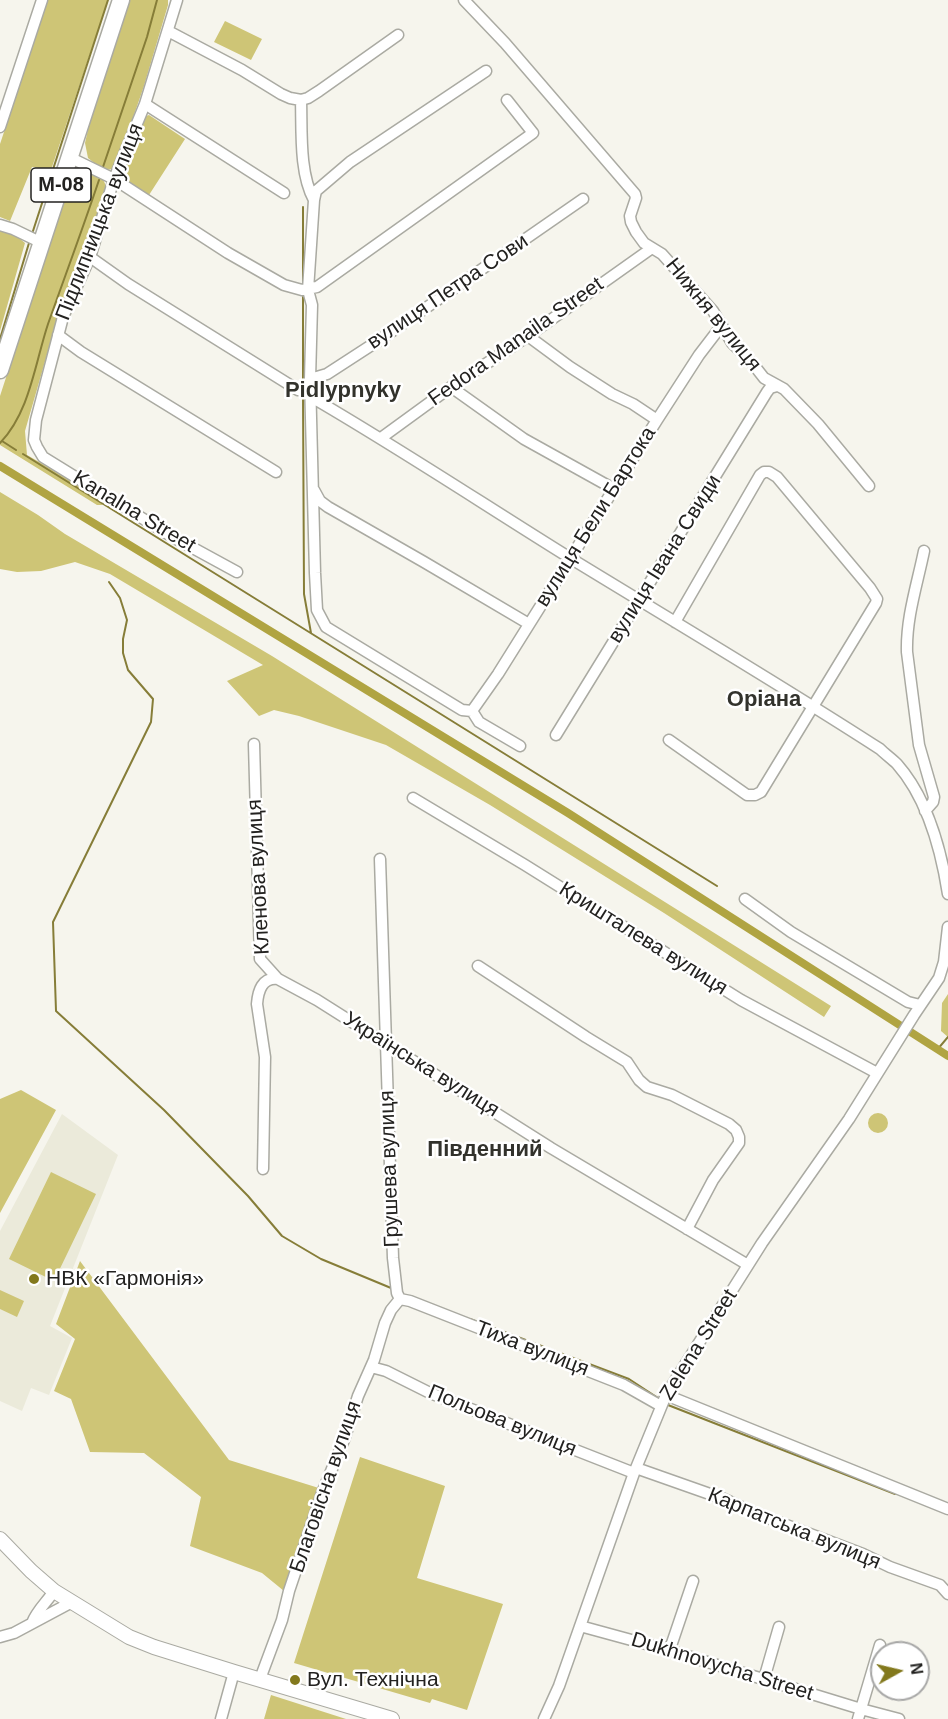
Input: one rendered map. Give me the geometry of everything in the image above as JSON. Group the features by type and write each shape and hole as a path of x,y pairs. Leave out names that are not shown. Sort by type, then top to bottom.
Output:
{"highway":[{"name":"М-08","path":"0,369 121,0"}],"main road":[{"path":"0,1539 31,1571 54,1590 104,1623 140,1642 392,1719"}],"street":[{"path":"0,127 42,0"},
{"name":"Підлипницька вулиця","path":"37,447 34,440 36,420 63,317 90,257 114,179 145,104 177,0"},
{"name":"Нижня вулиця","path":"464,0 505,43 635,194 636,198 630,216 631,222 644,243 662,254 713,311 732,343 764,378 783,389 818,424 869,486"},
{"path":"168,31 242,70 281,94 301,100 319,91 398,35"},
{"path":"486,71 350,162 316,191 308,290 312,305 311,389 317,610 326,627 462,710 472,711 479,722 520,746"},
{"path":"301,100 305,170 309,191 314,200"},
{"path":"69,158 114,179 228,253 284,285 308,290 317,287 533,133 507,100"},
{"path":"145,104 284,193"},
{"name":"вулиця Петра Сови","path":"311,389 322,376 384,337 584,199"},
{"path":"0,225 42,243"},
{"name":"Fedora Manaila Street","path":"381,438 652,248"},
{"path":"90,257 128,284 298,390 311,389 381,438 570,558 640,599 880,749 896,763 906,776 925,811 940,850 948,894"},
{"name":"вулиця Бели Бартока","path":"472,711 699,355 722,325"},
{"path":"58,335 81,352 276,472"},
{"path":"528,336 570,367 657,420"},
{"name":"вулиця Івана Свиди","path":"556,735 767,392 777,386"},
{"path":"451,387 524,439 614,489"},
{"name":"Kanalna Street","path":"37,447 43,457 50,462 171,536 237,572"},
{"path":"669,740 747,795 761,792 877,599 773,473 764,472 760,475 675,622"},
{"path":"314,489 320,501 328,507 529,624"},
{"path":"924,551 912,606 907,652 919,745 934,797 933,802 925,811"},
{"name":"Кленова вулиця","path":"254,744 260,959 278,979"},
{"name":"Кришталева вулиця","path":"413,798 741,1000 877,1073"},
{"name":"Грушева вулиця","path":"380,859 393,1258 399,1299"},
{"path":"745,899 791,932 908,1002 917,1010"},
{"path":"945,975 944,962 948,927"},
{"path":"478,966 627,1062 639,1080 647,1087 672,1095 721,1119 736,1130 739,1143 713,1180 687,1229"},
{"name":"Zelena Street","path":"544,1719 559,1686 635,1471 666,1395 782,1212 849,1119 917,1010 945,975"},
{"name":"Кленова вулиця","path":"263,1169 265,1057 257,1004 262,985 267,980 278,979"},
{"name":"Українська вулиця","path":"278,979 317,1000 551,1148 748,1264"},
{"name":"Благовісна вулиця","path":"260,1679 363,1382 371,1367 385,1323 399,1299"},
{"name":"Тиха вулиця","path":"399,1299 410,1301 624,1385 661,1406"},
{"name":"Польова вулиця","path":"371,1367 386,1371 430,1393 635,1471"},
{"path":"666,1395 948,1509"},
{"name":"Карпатська вулиця","path":"635,1471 724,1499 890,1567 940,1584 948,1594"},
{"path":"668,1650 693,1581"},
{"path":"32,1623 36,1613 54,1590"},
{"path":"0,1637 14,1633 72,1602"},
{"name":"Dukhnovycha Street","path":"580,1626 764,1680 860,1714 899,1719"},
{"path":"764,1680 779,1626"},
{"path":"221,1719 234,1672"},
{"path":"860,1714 870,1680"}],"shaded area":[{"path":"48,0 108,0 51,170 32,167 10,221 0,217 0,144"},
{"path":"130,0 168,0 168,5 144,86 116,167 108,170 88,158 85,143"},
{"path":"225,21 262,39 251,60 214,42"},
{"path":"149,115 185,139 149,195 121,177 146,116"},
{"path":"92,174 102,177 106,186 83,263 57,320 25,431 27,455 86,489 103,505 97,505 0,445 0,396 65,196 82,177"},
{"path":"0,230 13,233 25,243 0,331"},
{"path":"0,492 65,534 272,656 831,1006 824,1017 664,913 490,805 386,745 274,710 259,716 227,681 263,665 110,574 75,562 41,571 17,572 0,569"},
{"path":"948,994 948,1037 941,1031 942,1003"},
{"path":"21,1090 56,1110 0,1213 0,1099"},
{"path":"874,1113 882,1113 888,1119 888,1127 882,1133 874,1133 868,1127 868,1119"},
{"name":"НВК «Гармонія»","path":"62,1114 118,1155 50,1326 72,1338 49,1395 31,1388 22,1411 0,1401 0,1231"},
{"path":"51,1172 96,1194 54,1281 9,1259"},
{"path":"80,1261 229,1460 322,1489 284,1591 262,1573 190,1546 201,1497 144,1453 90,1452 71,1399 54,1391 75,1339 56,1324"},
{"path":"0,1290 24,1301 17,1317 0,1309"},
{"path":"360,1457 445,1486 417,1578 503,1604 467,1710 432,1699 430,1703 294,1663"},
{"path":"271,1695 346,1719 264,1719"}],"waterway":[{"path":"33,231 108,0"},
{"path":"103,167 147,37 157,0"},
{"path":"0,443 10,431 25,402 48,324 99,180"},
{"path":"303,207 303,283"},
{"path":"0,339 29,243"},
{"path":"303,297 303,384"},
{"path":"303,396 304,594 311,633"},
{"path":"2,441 16,450"},
{"path":"23,454 717,886"},
{"path":"0,466 568,813 948,1056"},
{"path":"109,582 120,598 127,620 123,653 128,670 153,699 151,722 53,922 56,1011 164,1110 248,1196 282,1236 321,1259 391,1288"},
{"path":"937,1050 948,1037"},
{"path":"470,1319 629,1379 658,1398"},
{"path":"668,1405 895,1494"}],"place":[{"name":"НВК «Гармонія»","path":"34,1279"},
{"name":"Вул. Технічна","path":"295,1680"}],"district":[{"name":"Pidlypnyky","path":"343,391"},
{"name":"Оріана","path":"764,700"},
{"name":"Південний","path":"485,1150"}]}
